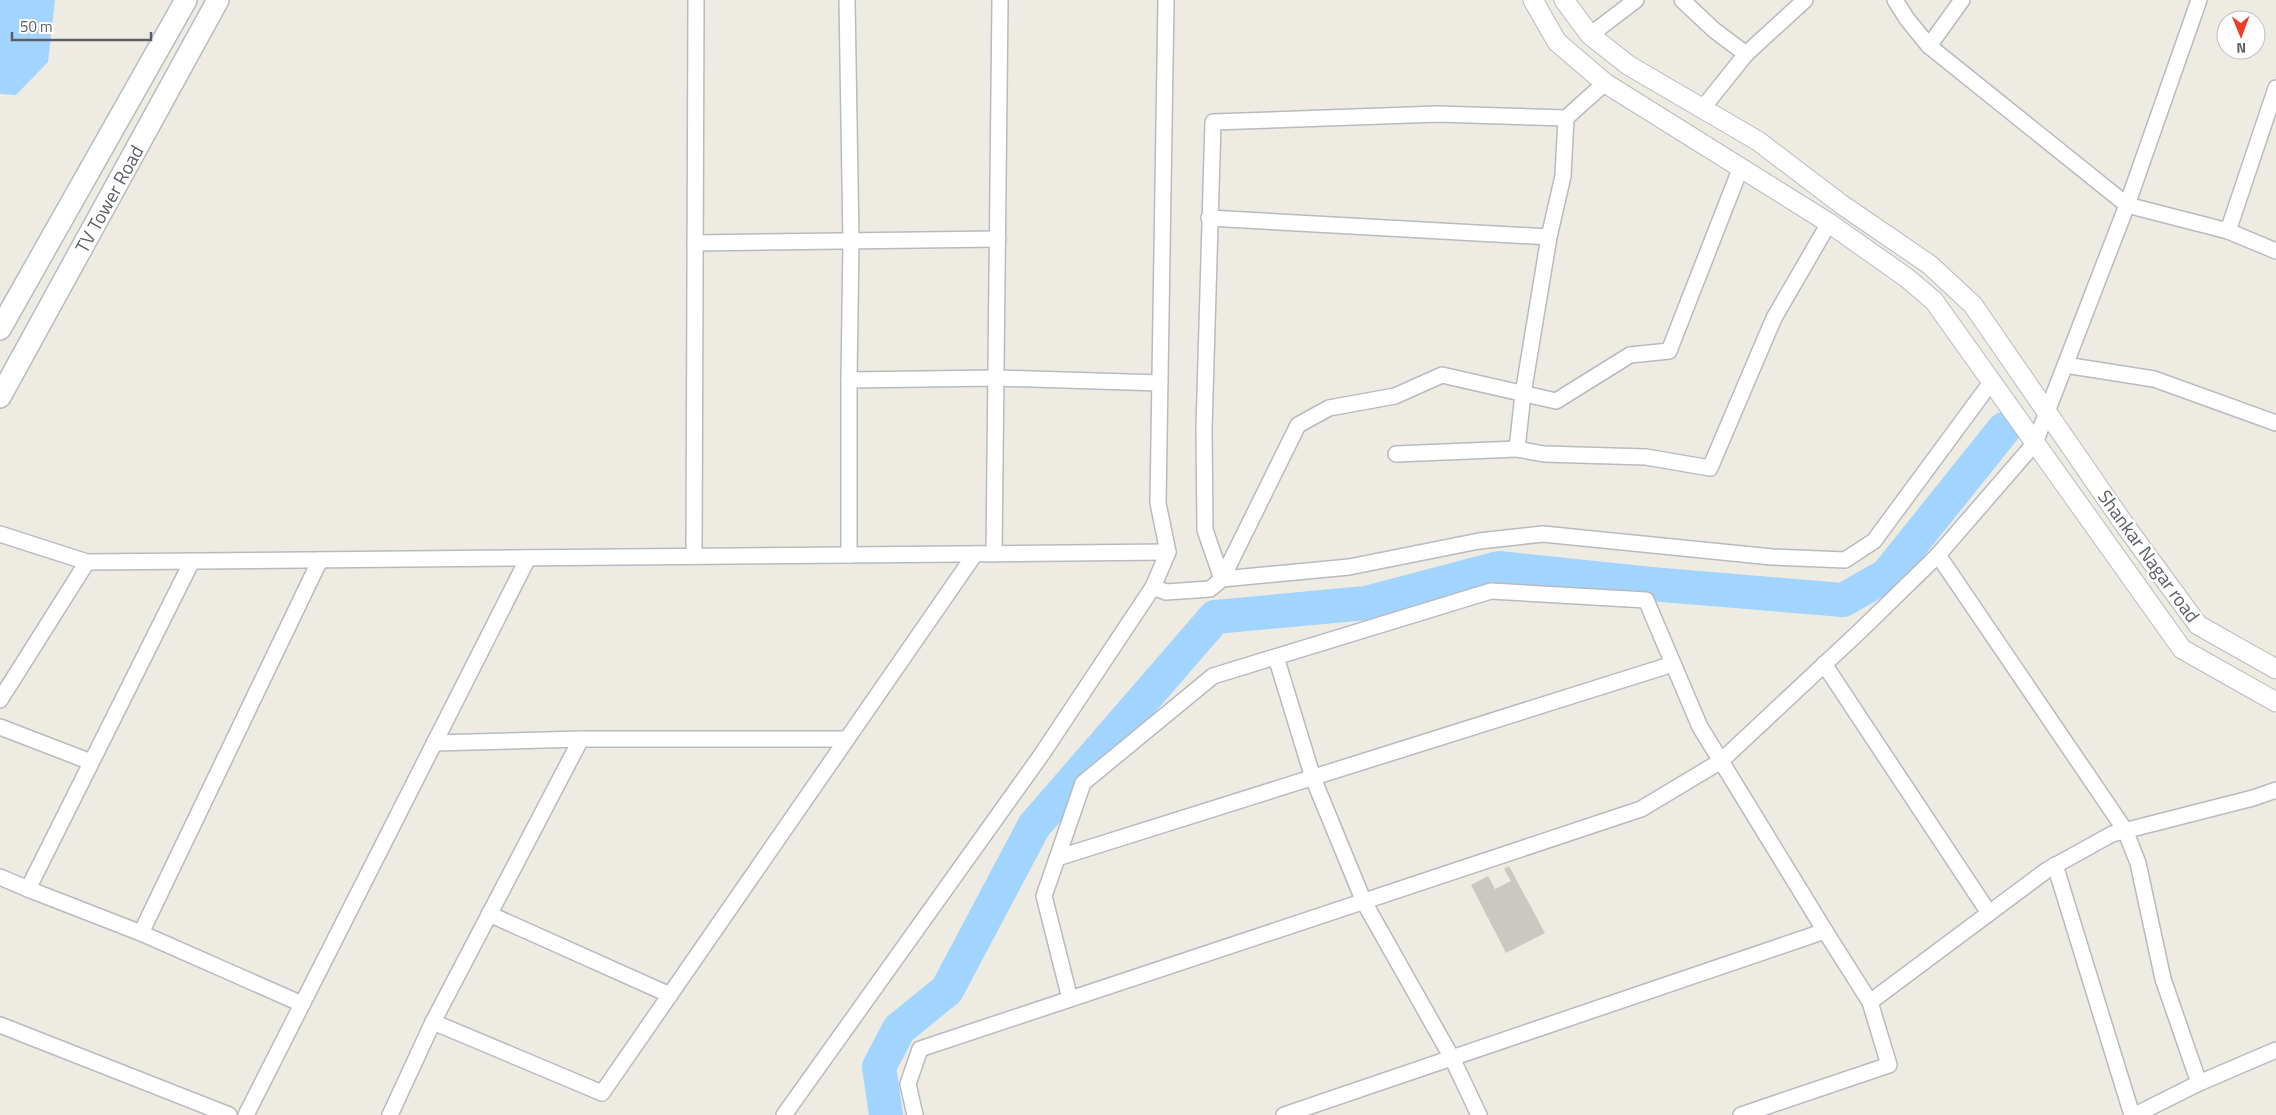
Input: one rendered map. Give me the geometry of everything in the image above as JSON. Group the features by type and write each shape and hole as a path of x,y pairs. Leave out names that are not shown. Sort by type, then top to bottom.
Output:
{"main road":[{"name":"TV Tower Road","path":"0,329 186,0"},
{"name":"TV Tower Road","path":"0,397 218,0"}],"street":[{"path":"694,556 696,0"},
{"path":"847,0 851,241 849,555"},
{"path":"994,554 1000,0"},
{"path":"784,1115 1042,754 1153,588 1168,552 1158,503 1166,0"},
{"path":"1533,0 1557,42 1605,83 1829,223 1907,278 1934,301 2182,649 2276,702"},
{"name":"Shankar Nagar road","path":"1564,0 1590,35 1628,65 1758,141 1842,204 1930,265 1973,304 2124,524 2198,625 2276,668"},
{"path":"1590,35 1636,0"},
{"path":"1682,0 1714,30 1746,54"},
{"path":"1702,109 1746,54 1805,0"},
{"path":"1895,0 1907,19 1929,46 2127,205 2228,231 2276,251"},
{"path":"1929,46 1962,0"},
{"path":"915,1115 908,1084 920,1049 1641,809 1720,761 1938,555 2035,443 2048,414 2127,205 2199,0"},
{"path":"1222,579 1204,530 1204,428 1213,122 1438,114 1566,118 1605,83"},
{"path":"2228,231 2276,88"},
{"path":"1517,448 1523,394 1549,237 1563,176 1566,118"},
{"path":"1153,588 1166,592 1210,589 1222,579 1298,425 1329,408 1394,396 1442,375 1556,401 1630,356 1669,351 1741,167"},
{"path":"1209,218 1549,237"},
{"path":"1396,454 1517,448 1544,454 1646,457 1710,468 1774,318 1829,223"},
{"path":"695,243 998,239"},
{"path":"2066,365 2154,379 2276,423"},
{"path":"849,380 996,378 1160,383"},
{"path":"1222,579 1349,567 1479,541 1543,534 1772,557 1845,560 1874,541 1992,381"},
{"path":"0,534 87,562 1168,552"},
{"path":"433,1022 602,1093 975,554"},
{"path":"1938,555 2125,830 2138,863 2163,979 2199,1083"},
{"path":"246,1115 528,558"},
{"path":"142,934 320,560"},
{"path":"0,700 87,562"},
{"path":"28,889 192,562"},
{"path":"1070,999 1044,896 1083,784 1213,676 1491,591 1646,600 1700,727 1870,1002 1889,1065 1741,1115"},
{"path":"1276,657 1313,778 1364,902 1452,1058 1479,1115"},
{"path":"1056,858 1673,664"},
{"path":"1824,664 1988,913"},
{"path":"0,727 92,762"},
{"path":"434,743 581,739 847,739"},
{"path":"390,1115 433,1022 581,739"},
{"path":"1870,1002 2055,865 2112,834 2253,798 2276,790"},
{"path":"2055,865 2134,1115 2199,1083 2276,1050"},
{"path":"0,877 142,934 302,1004"},
{"path":"489,914 670,995"},
{"path":"1284,1115 1825,932"},
{"path":"0,1025 229,1115"}],"water":[{"path":"0,0 55,0 48,62 16,95 0,94"}],"building":[{"path":"1509,866 1545,933 1506,953 1471,885 1488,876 1495,889 1511,881 1504,869"}],"waterway":[{"path":"886,1115 879,1067 899,1029 947,990 1034,826 1215,617 1366,603 1499,568 1651,584 1843,600 1887,575 2004,429"}]}
